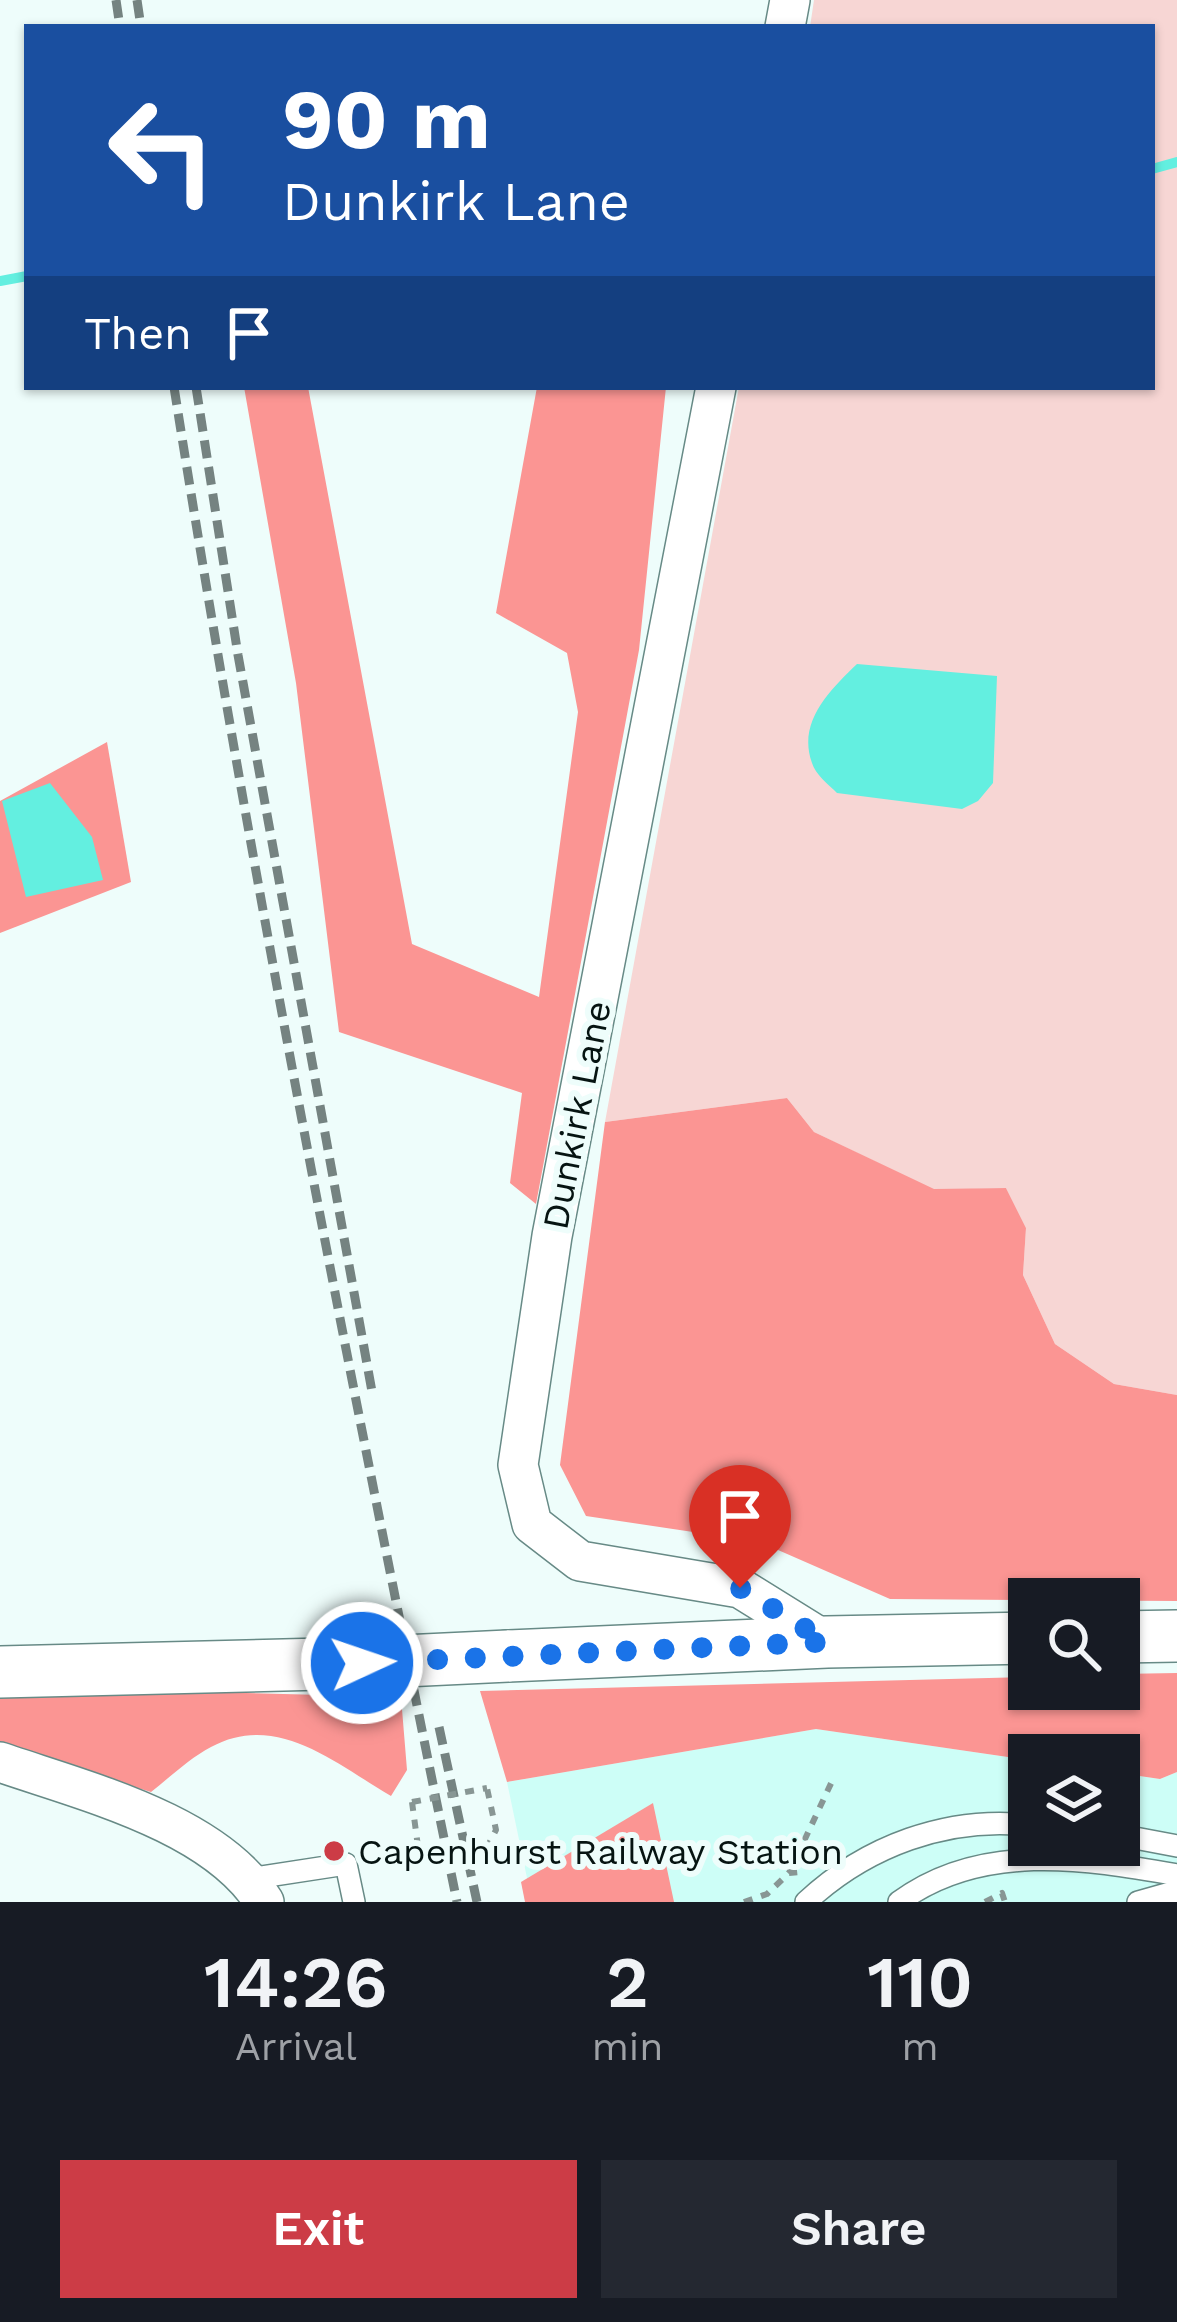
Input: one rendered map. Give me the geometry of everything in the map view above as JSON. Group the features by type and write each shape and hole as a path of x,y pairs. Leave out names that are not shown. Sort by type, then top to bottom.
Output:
{"street":[{"name":"Dunkirk Lane","path":"715,390 552,1237 518,1465 532,1524 580,1561 740,1588 827,1642"},
{"path":"1140,1637 1177,1636"},
{"path":"0,1672 1008,1638"},
{"path":"0,1762 162,1818 256,1890"}],"lane":[{"path":"806,1902 860,1859 909,1838 1008,1823"},
{"path":"1140,1839 1177,1846"},
{"path":"821,1902 860,1859"},
{"path":"899,1902 916,1889 974,1865 1032,1859 1099,1862 1177,1875"},
{"path":"256,1890 346,1864 353,1902"},
{"path":"1138,1902 1177,1891"}],"path":[{"path":"789,1873 834,1777"},
{"path":"418,1854 412,1802 487,1788 496,1830 478,1865"},
{"path":"346,1864 418,1854 432,1864"},
{"path":"985,1902 1003,1894 1005,1902"}],"shaded area":[{"path":"814,0 1177,0 1177,1395 1114,1384 1055,1344 1023,1275 1026,1228 1006,1188 934,1190 814,1132 787,1098 605,1122 738,390 1155,390 1155,24 810,24"},
{"path":"245,390 309,390 412,944 539,997 578,712 567,653 496,613 536,390 666,390 639,650 536,1204 510,1183 522,1093 339,1032 296,683"},
{"path":"107,742 131,882 0,933 0,801"},
{"path":"787,1098 814,1132 934,1189 1006,1188 1026,1228 1023,1275 1055,1344 1114,1384 1177,1395 1177,1601 1140,1601 1140,1578 1008,1578 1008,1600 890,1599 760,1542 586,1516 560,1465 605,1122"},
{"path":"1177,1673 1177,1772 1160,1779 1140,1776 1140,1734 1008,1734 1008,1757 816,1729 507,1782 480,1691 1008,1678 1008,1710 1140,1710 1140,1674"},
{"path":"0,1689 401,1697 407,1770 391,1796 305,1746 259,1735 235,1737 188,1762 151,1792 0,1746"},
{"path":"816,1729 1008,1757 1008,1866 1140,1866 1140,1776 1160,1779 1177,1772 1177,1902 532,1902 507,1782"},
{"path":"653,1803 674,1902 525,1902 521,1882"}],"water":[{"path":"857,664 997,676 993,783 978,801 962,809 837,793 819,775 809,748 813,721 827,696"},
{"path":"50,783 92,837 103,880 26,897 2,801"}],"waterway":[{"path":"1155,168 1177,162"},
{"path":"0,281 24,277"}],"railway":[{"path":"116,0 120,24"},
{"path":"137,0 141,24"},
{"path":"174,390 307,1146 457,1902"},
{"path":"196,390 238,655 373,1397"},
{"path":"439,1727 477,1902"}],"place":[{"name":"Capenhurst Railway Station","path":"334,1851"}],"route":[{"path":"362,1663 827,1642 740,1588"}]}
